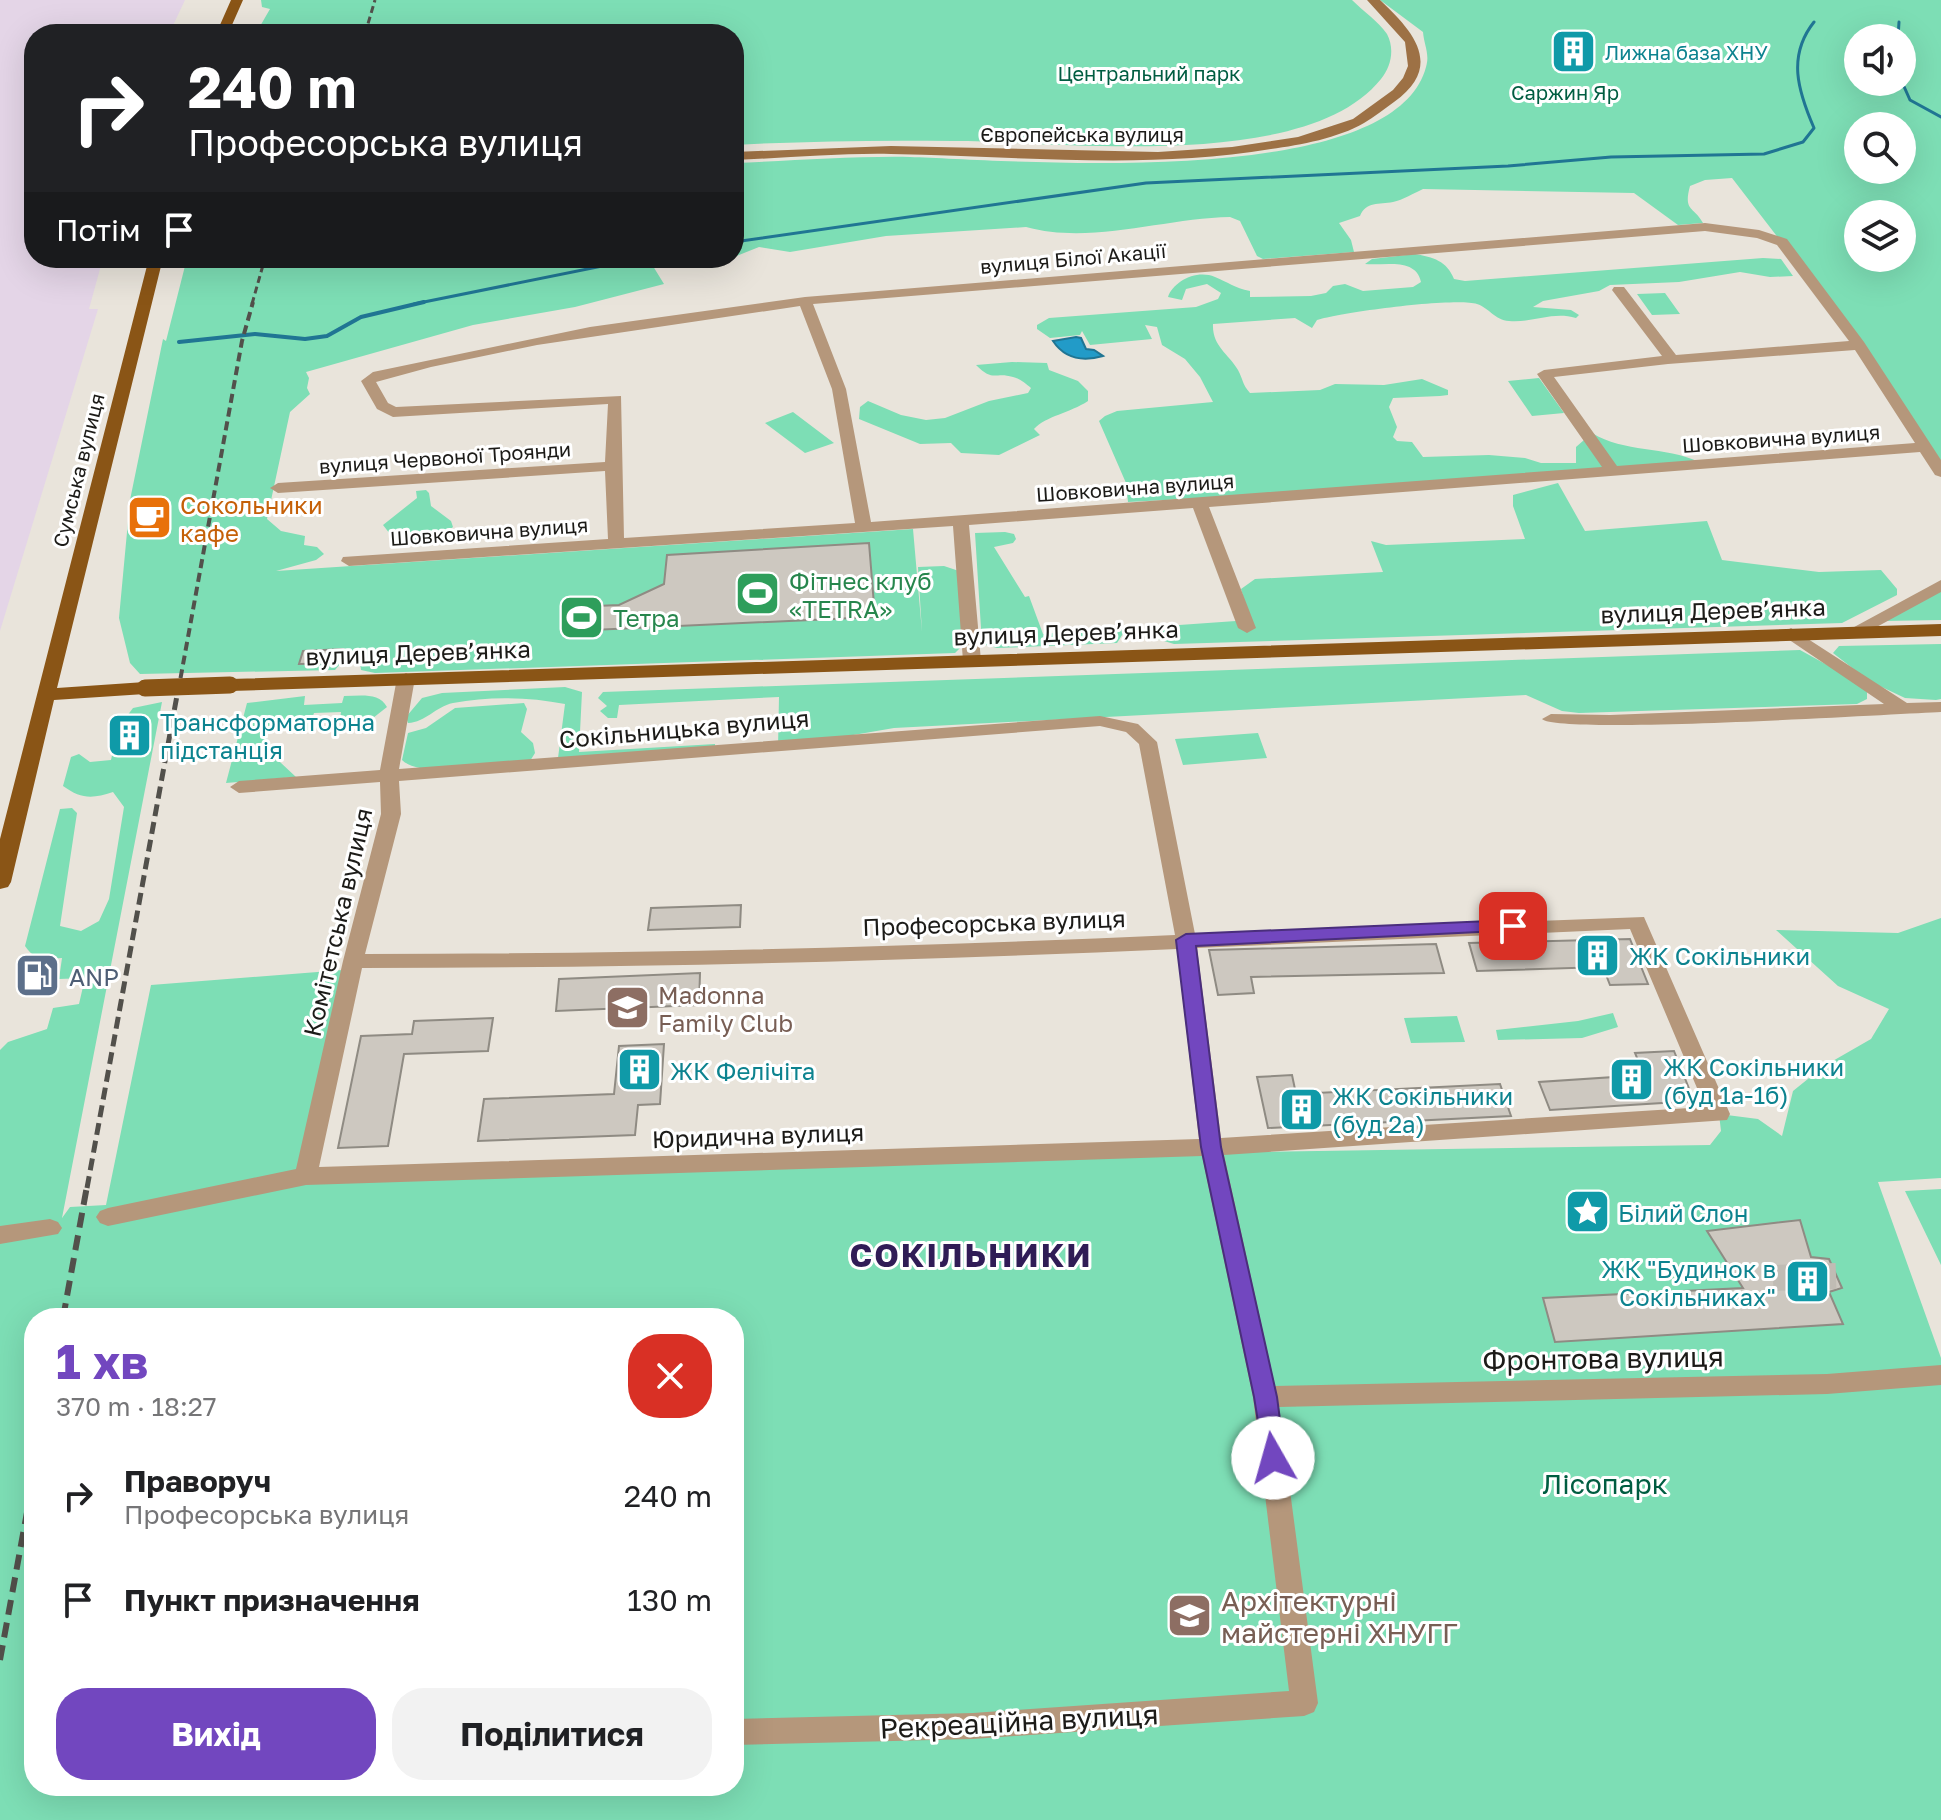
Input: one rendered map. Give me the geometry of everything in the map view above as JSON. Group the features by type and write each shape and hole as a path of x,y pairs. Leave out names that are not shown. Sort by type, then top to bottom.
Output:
{"main road":[{"path":"226,24 237,0"},
{"name":"Європейська вулиця","path":"744,156 889,150 1145,158 1230,152 1305,139 1378,110 1393,99 1410,78 1416,59 1409,36 1373,0"},
{"name":"Сумська вулиця","path":"0,882 48,695 99,470 153,268"},
{"name":"вулиця Дерев’янка","path":"48,695 406,678 1941,630"}],"street":[{"name":"вулиця Білої Акації","path":"613,466 618,402 609,397 393,412 382,406 368,383 370,379 510,344 805,301 1675,228 1732,228 1782,242 1859,345"},
{"path":"1619,290 1672,360"},
{"path":"805,301 839,389 864,526"},
{"path":"1613,471 1544,374 1859,345 1941,472"},
{"name":"Шовковична вулиця","path":"349,561 961,521 1924,447"},
{"path":"613,466 616,542"},
{"name":"вулиця Червоної Троянди","path":"278,488 613,466"},
{"path":"1199,502 1247,628"},
{"path":"961,521 972,661"},
{"path":"1854,632 1941,585"},
{"path":"1791,633 1902,708"},
{"name":"Комітетська вулиця","path":"306,1176 353,961 391,814 388,774 406,678"},
{"path":"1551,719 1610,720 1941,707"},
{"name":"Сокільницька вулиця","path":"239,787 1100,721 1132,728 1148,742 1186,940"},
{"name":"Професорська вулиця","path":"353,961 700,958 975,951 1637,922"},
{"name":"Юридична вулиця","path":"108,1217 306,1176 1211,1147 1719,1114 1637,922"},
{"path":"1186,940 1211,1147 1265,1397"},
{"path":"0,1235 50,1228"},
{"name":"Фронтова вулиця","path":"1265,1397 1827,1384 1941,1375"},
{"name":"Рекреаційна вулиця","path":"744,1732 973,1726 1304,1703 1265,1397"}],"shaded area":[{"path":"0,0 185,0 174,24 24,24 24,268 100,268 89,309 98,309 0,631"}],"green space":[{"name":"Центральний парк","path":"261,0 1352,0 1387,34 1391,52 1381,79 1346,109 1298,128 1241,140 1116,146 926,141 744,145 744,24 261,24 270,9 262,7"},
{"name":"Саржин Яр","path":"1380,0 1941,0 1941,461 1880,370 1732,178 1705,180 1690,186 1690,208 1703,223 1678,225 1634,193 1423,189 1397,201 1369,206 1360,216 1339,223 1351,240 1354,252 1263,259 1257,256 1240,221 1230,217 1102,232 1051,232 1026,227 886,236 790,252 759,247 744,253 744,163 910,157 1109,163 1193,160 1275,152 1346,135 1398,107 1427,62 1423,32"},
{"path":"1415,254 1439,261 1454,279 1465,281 1763,258 1781,259 1793,276 1770,277 1740,272 1679,282 1610,285 1599,291 1543,301 1533,307 1571,310 1579,315 1576,318 1559,316 1509,321 1477,304 1447,302 1330,317 1317,320 1312,328 1295,318 1213,324 1218,344 1238,370 1250,393 1320,390 1335,384 1384,385 1422,379 1448,390 1448,395 1393,398 1389,407 1397,427 1393,437 1397,441 1412,442 1423,457 1489,455 1525,458 1541,463 1576,463 1576,447 1592,433 1617,444 1699,462 1386,488 1128,502 1126,483 1099,421 1117,411 1213,402 1200,377 1185,359 1162,345 1157,327 1145,325 1152,339 1090,345 1082,331 1080,335 1050,338 1037,329 1037,325 1049,318 1196,307 1218,299 1221,293 1207,284 1186,289 1182,300 1168,297 1180,282 1200,275 1215,277 1250,291 1250,297 1311,296 1345,284 1363,291 1413,287 1421,282 1413,269 1398,264 1365,264 1372,259"},
{"path":"184,268 654,268 664,284 575,307 473,325 306,372 310,394 290,412 267,519 281,531 305,536 304,545 317,547 324,554 316,560 276,571 913,529 922,632 918,567 944,566 962,572 965,643 955,653 375,673 361,670 360,662 341,663 335,670 140,674 130,663 119,618 130,500 163,339 166,341"},
{"path":"1665,293 1680,314 1652,315 1637,294"},
{"path":"1047,363 1049,370 1078,381 1088,391 1088,401 1045,421 1034,429 1040,435 999,455 961,453 951,443 920,444 859,419 860,407 868,401 901,415 926,420 945,418 989,401 1028,393 1031,388 1018,379 991,375 976,365"},
{"path":"1539,378 1564,413 1532,416 1508,381"},
{"path":"793,412 834,443 805,453 765,423"},
{"path":"1558,483 1585,531 1707,521 1722,560 1819,572 1881,570 1897,589 1897,595 1842,623 1174,644 1151,637 1151,627 1250,620 1241,589 1255,579 1383,572 1371,541 1386,545 1525,539 1513,506 1513,495"},
{"path":"426,490 431,506 451,521 453,527 427,541 397,543 383,525 417,498 416,491"},
{"path":"975,533 1014,534 1016,539 1013,543 994,547 1025,597 1029,596 1043,634 1122,626 1124,632 1117,643 997,648 982,644"},
{"path":"1941,589 1941,620 1884,621"},
{"path":"1941,644 1941,699 1936,700 1905,698 1869,681 1833,653 1839,646"},
{"path":"1800,650 1860,683 1867,691 1867,699 1857,704 1579,713 1562,711 1526,695 894,728 778,748 779,697 619,705 617,718 608,718 600,711 607,706 598,698 603,692"},
{"path":"565,687 582,692 579,752 715,744 715,748 558,758 565,704 537,700 495,698 467,701 447,705 414,722 408,723 406,717 422,698 442,693"},
{"path":"305,696 304,705 342,703 344,696 363,696 379,699 387,707 373,718 340,719 341,712 314,713 308,730 268,731 265,748 296,777 226,783 247,703"},
{"name":"Лісопарк","path":"162,702 62,1218 70,1207 106,1205 151,985 343,970 306,1175 1253,1152 1710,1145 1721,1131 1719,1114 1758,1119 1782,1136 1793,1091 1824,1066 1871,1039 1889,1009 1838,986 1776,930 1898,933 1941,918 1941,1178 1878,1182 1941,1358 1941,1820 0,1820 0,1050 8,1042 47,1029 53,1008 79,1004 85,978 59,979 62,958 37,957 25,946 60,809 72,808 77,813 60,926 81,931 99,921 109,899 124,807 113,792 87,796 63,786 71,757 79,754 90,762 111,760 118,728 133,708"},
{"path":"524,703 527,709 521,732 533,743 535,753 530,761 444,770 412,766 402,760 408,733 426,728 455,708"},
{"path":"1258,733 1267,758 1183,765 1175,739"},
{"path":"1613,1013 1618,1027 1582,1038 1498,1040 1496,1030 1578,1021"},
{"path":"1457,1016 1465,1042 1411,1043 1404,1018"},
{"path":"1941,1189 1941,1265 1905,1191"}],"water":[{"path":"1081,338 1086,349 1103,356 1075,358 1063,352 1053,341"}],"building":[{"name":"Сокольники кафе","path":"161,507 158,527 136,529 140,509"},
{"name":"Фітнес клуб «TETRA»","path":"869,543 875,617 571,631 573,607 619,605 664,584 667,555"},
{"path":"343,649 340,663 299,664 303,651"},
{"path":"741,905 740,927 648,930 651,908"},
{"path":"1630,939 1648,984 1610,985 1603,967 1477,971 1469,943"},
{"path":"1436,944 1444,973 1251,977 1254,993 1218,995 1209,950"},
{"name":"ЖК Фелічіта","path":"700,973 699,1005 556,1011 559,979"},
{"path":"493,1018 488,1051 404,1054 388,1146 338,1148 361,1036 412,1034 414,1021"},
{"name":"ЖК Фелічіта","path":"664,1044 660,1104 638,1105 635,1135 478,1141 484,1099 614,1094 619,1046"},
{"name":"ЖК Сокільники (буд 1а-1б)","path":"1674,1051 1694,1101 1550,1110 1539,1082 1644,1075 1635,1053"},
{"path":"1292,1075 1296,1094 1500,1084 1511,1116 1268,1128 1257,1077"},
{"name":"ЖК \"Будинок в Сокільниках\"","path":"1800,1220 1811,1257 1829,1259 1842,1288 1829,1292 1843,1324 1555,1342 1543,1298 1743,1288 1707,1231"}],"waterway":[{"path":"744,241 1146,183 1508,166 1611,157 1764,154 1803,142 1814,128 1803,101 1798,74 1800,48 1814,22"},
{"path":"1908,96 1910,100 1941,117"},
{"path":"414,304 592,268"},
{"path":"179,342 255,334 305,339 327,336 361,317 424,302"}],"tunnel":[{"path":"1773,1278 1836,1276"}],"railway":[{"path":"368,24 375,0"},
{"path":"252,304 262,268"},
{"path":"178,692 242,341 253,302"},
{"path":"87,1188 178,690"},
{"path":"65,1308 87,1186"},
{"path":"0,1660 24,1529"}],"place":[{"name":"Лижна база ХНУ","path":"1574,52"},
{"name":"Сокольники кафе","path":"149,518"},
{"name":"Фітнес клуб «TETRA»","path":"758,594"},
{"name":"Тетра","path":"582,617"},
{"name":"Трансформаторна підстанція","path":"129,735"},
{"name":"ЖК Сокільники","path":"1598,955"},
{"name":"ANP","path":"38,976"},
{"name":"Madonna Family Club","path":"627,1008"},
{"name":"ЖК Фелічіта","path":"639,1070"},
{"name":"ЖК Сокільники (буд 1а-1б)","path":"1632,1080"},
{"name":"ЖК Сокільники (буд 2а)","path":"1301,1109"},
{"name":"Білий Слон","path":"1587,1212"},
{"name":"ЖК \"Будинок в Сокільниках\"","path":"1807,1282"},
{"name":"Архітектурні майстерні ХНУГГ","path":"1190,1616"}],"district":[{"name":"СОКІЛЬНИКИ","path":"971,1255"}],"route":[{"path":"1273,1458 1265,1397 1211,1147 1186,940 1513,926"}]}
